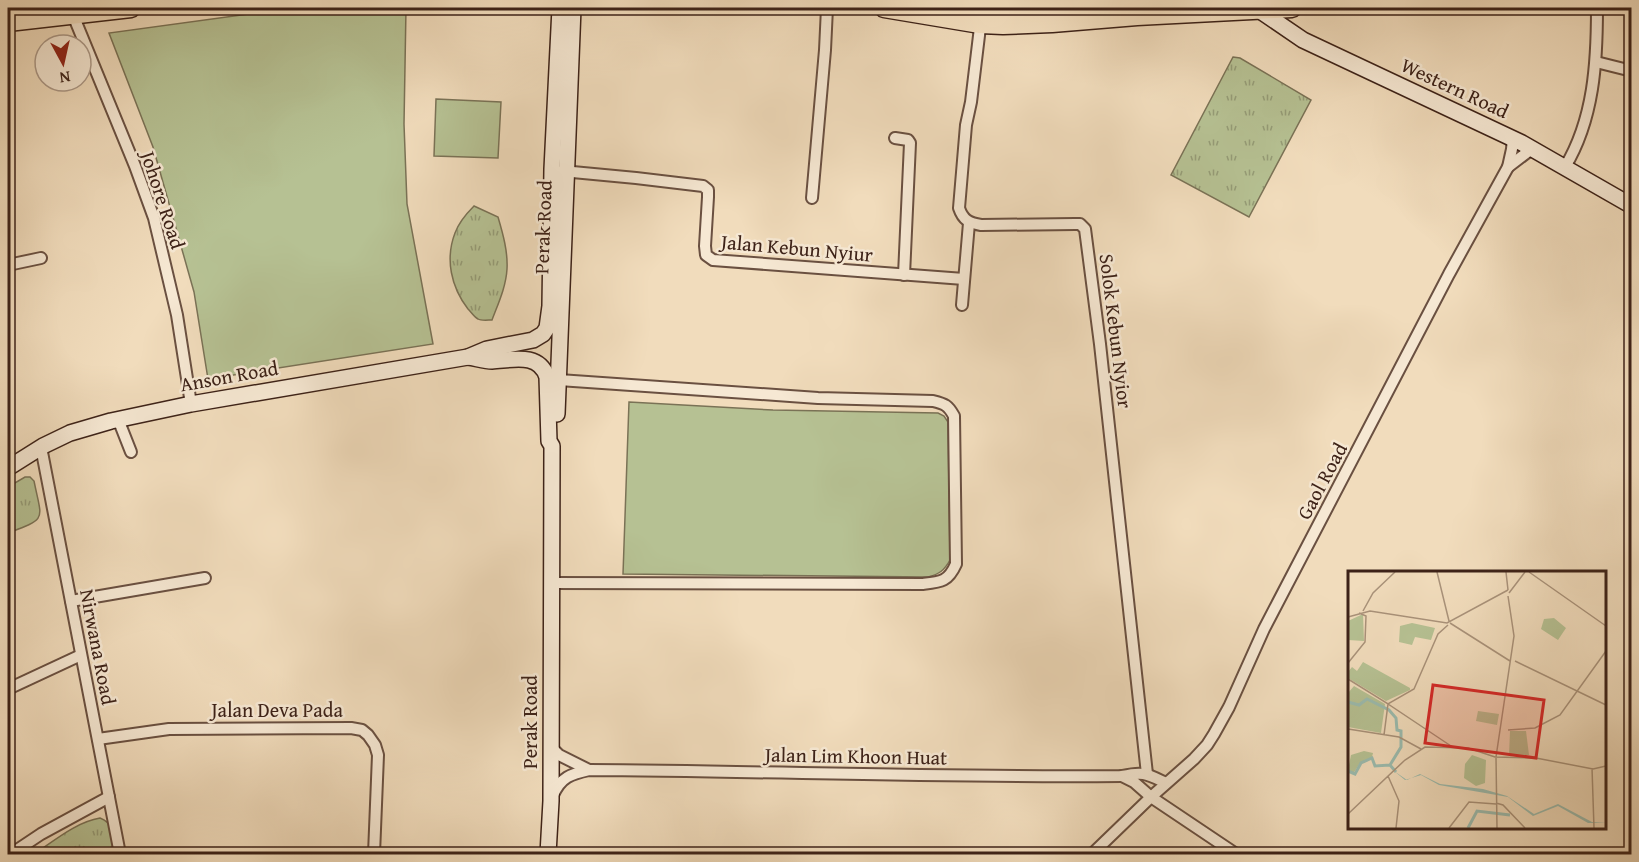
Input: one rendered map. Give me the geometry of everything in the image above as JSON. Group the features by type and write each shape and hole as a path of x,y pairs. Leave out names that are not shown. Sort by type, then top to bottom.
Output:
{"main road":[{"path":"8,9 22,8"},
{"path":"8,22 72,11 131,8"},
{"name":"Perak Road","path":"548,855 551,801 552,446 556,439 559,380 557,175 560,8"},
{"name":"Perak Road","path":"468,357 487,349 533,339 543,334 547,328 557,175 573,8"},
{"path":"884,8 980,13 1052,23 1189,10 1292,8"},
{"path":"980,13 1044,8"},
{"name":"Western Road","path":"1259,9 1304,40 1533,148 1632,206"},
{"name":"Perak Road","path":"468,357 489,361 522,359 536,361 544,369 547,377 549,441 552,446"},
{"name":"Anson Road","path":"8,468 41,447 70,433 118,419 191,404 468,357"}],"street":[{"path":"812,198 828,8"},
{"path":"1565,168 1587,118 1596,62 1597,8"},
{"name":"Johore Road","path":"72,11 154,218 177,315 191,404"},
{"path":"962,305 969,223 962,217 959,208 966,125 971,102 980,13"},
{"path":"1596,62 1632,71"},
{"path":"895,138 908,140 910,143 904,275"},
{"name":"Gaol Road","path":"1092,855 1208,745 1229,707 1264,629 1449,274 1508,167 1513,138"},
{"name":"Gaol Road","path":"1508,167 1533,148"},
{"name":"Jalan Kebun Nyiur","path":"557,175 636,178 703,186 708,190 706,255 714,260 964,279"},
{"name":"Solok Kebun Nyior","path":"969,223 981,225 1080,224 1085,229 1102,356 1147,774"},
{"path":"8,265 41,258"},
{"path":"552,584 922,584 946,580 956,564 954,416 949,407 943,404 818,398 559,380"},
{"path":"118,419 131,452"},
{"name":"Nirwana Road","path":"41,447 120,855"},
{"path":"71,601 205,578"},
{"path":"8,689 81,655"},
{"name":"Jalan Deva Pada","path":"98,739 169,729 362,729 375,745 378,756 374,855"},
{"name":"Jalan Lim Khoon Huat","path":"551,747 559,755 589,770"},
{"name":"Jalan Lim Khoon Huat","path":"551,801 557,785 565,778 589,770 1023,777 1122,776 1137,773 1147,774 1166,783"},
{"path":"1122,776 1134,782 1151,797 1236,855"},
{"path":"11,855 41,834 109,797"}],"green space":[{"path":"292,8 406,8 404,124 407,204 433,344 208,379 194,292 153,147 109,33"},
{"path":"1233,57 1240,58 1311,100 1249,217 1171,175"},
{"path":"436,99 501,102 498,158 434,156"},
{"path":"474,206 498,217 506,250 505,282 492,320 479,320 468,309 457,292 451,272 450,253 455,233 463,218"},
{"path":"629,402 773,410 938,413 948,422 950,560 941,571 928,577 623,574"},
{"path":"25,477 30,477 34,481 39,516 36,521 8,533 8,487"},
{"path":"100,818 112,828 117,854 34,854 82,823"}]}
